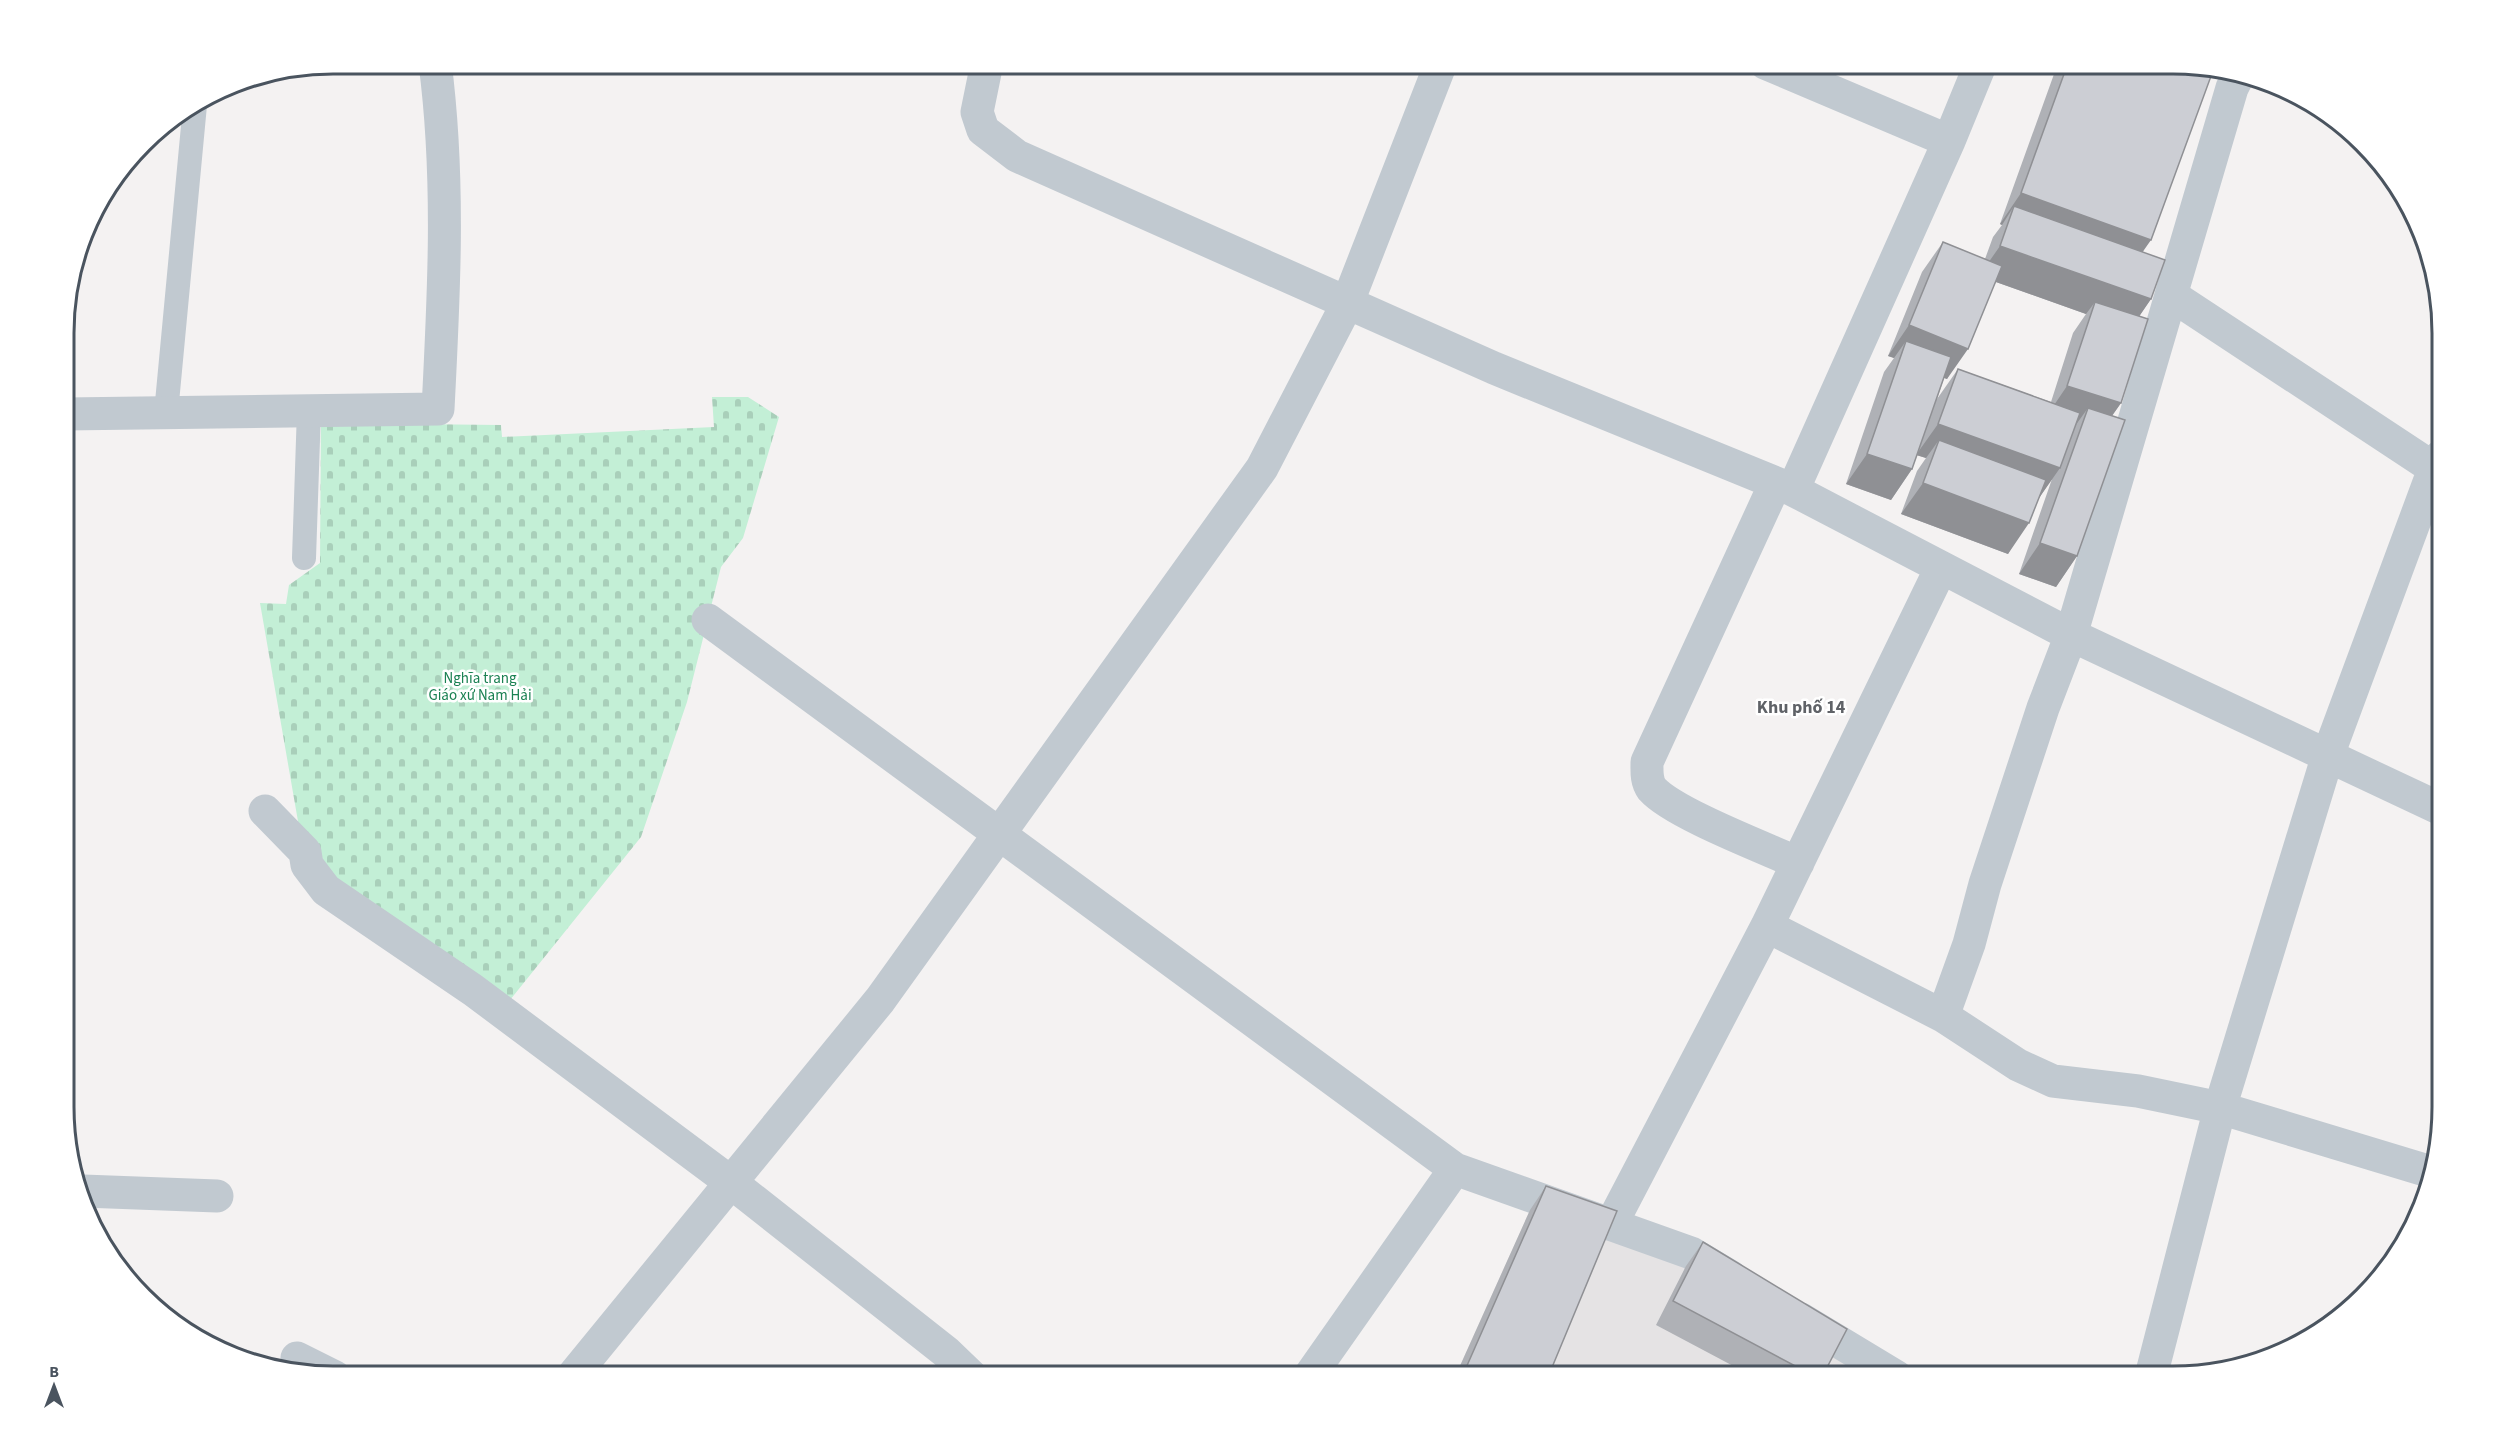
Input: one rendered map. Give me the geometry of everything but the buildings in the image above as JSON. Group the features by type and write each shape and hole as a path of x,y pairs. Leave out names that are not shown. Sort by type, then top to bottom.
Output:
{"street":[{"path":"74,414 438,409 445,286 442,114 437,74"},
{"path":"985,74 977,112 983,130 1017,156 1494,368 1784,487 2071,635 2432,804"},
{"path":"581,1366 880,1000 1262,468 1347,304 1436,74"},
{"path":"1792,74 1949,141"},
{"path":"1798,863 1670,804 1651,788 1647,776 1647,762 1784,487 1949,141 1976,74"},
{"path":"1943,1016 1969,944 1985,884 2043,708 2071,635 2236,81"},
{"path":"2171,295 2432,462"},
{"path":"2154,1366 2220,1108 2328,755 2432,484"},
{"path":"1612,1223 1767,926 1941,567"},
{"path":"708,620 1455,1169 1691,1253 1879,1366"},
{"path":"265,811 305,852 307,865 326,890 473,990 732,1184 946,1352 961,1366"},
{"path":"1767,926 1943,1016 2018,1065 2053,1081 2138,1090 2220,1108 2424,1170"},
{"path":"1317,1366 1455,1169"},
{"path":"87,1191 217,1196"},
{"path":"297,1358 312,1366"}],"lane":[{"path":"166,413 194,113"},
{"path":"304,558 309,410"}],"shaded area":[{"path":"1530,1210 1686,1266 1851,1366 1460,1366"}],"green space":[{"name":"Nghĩa trang Giáo xứ Nam Hải","path":"712,397 748,397 779,417 743,538 721,567 687,702 641,837 510,1000 337,881 299,827 260,603 286,604 289,585 320,563 321,423 501,425 502,437 714,427"}],"district":[{"name":"Khu phố 14","path":"1801,707"}]}
